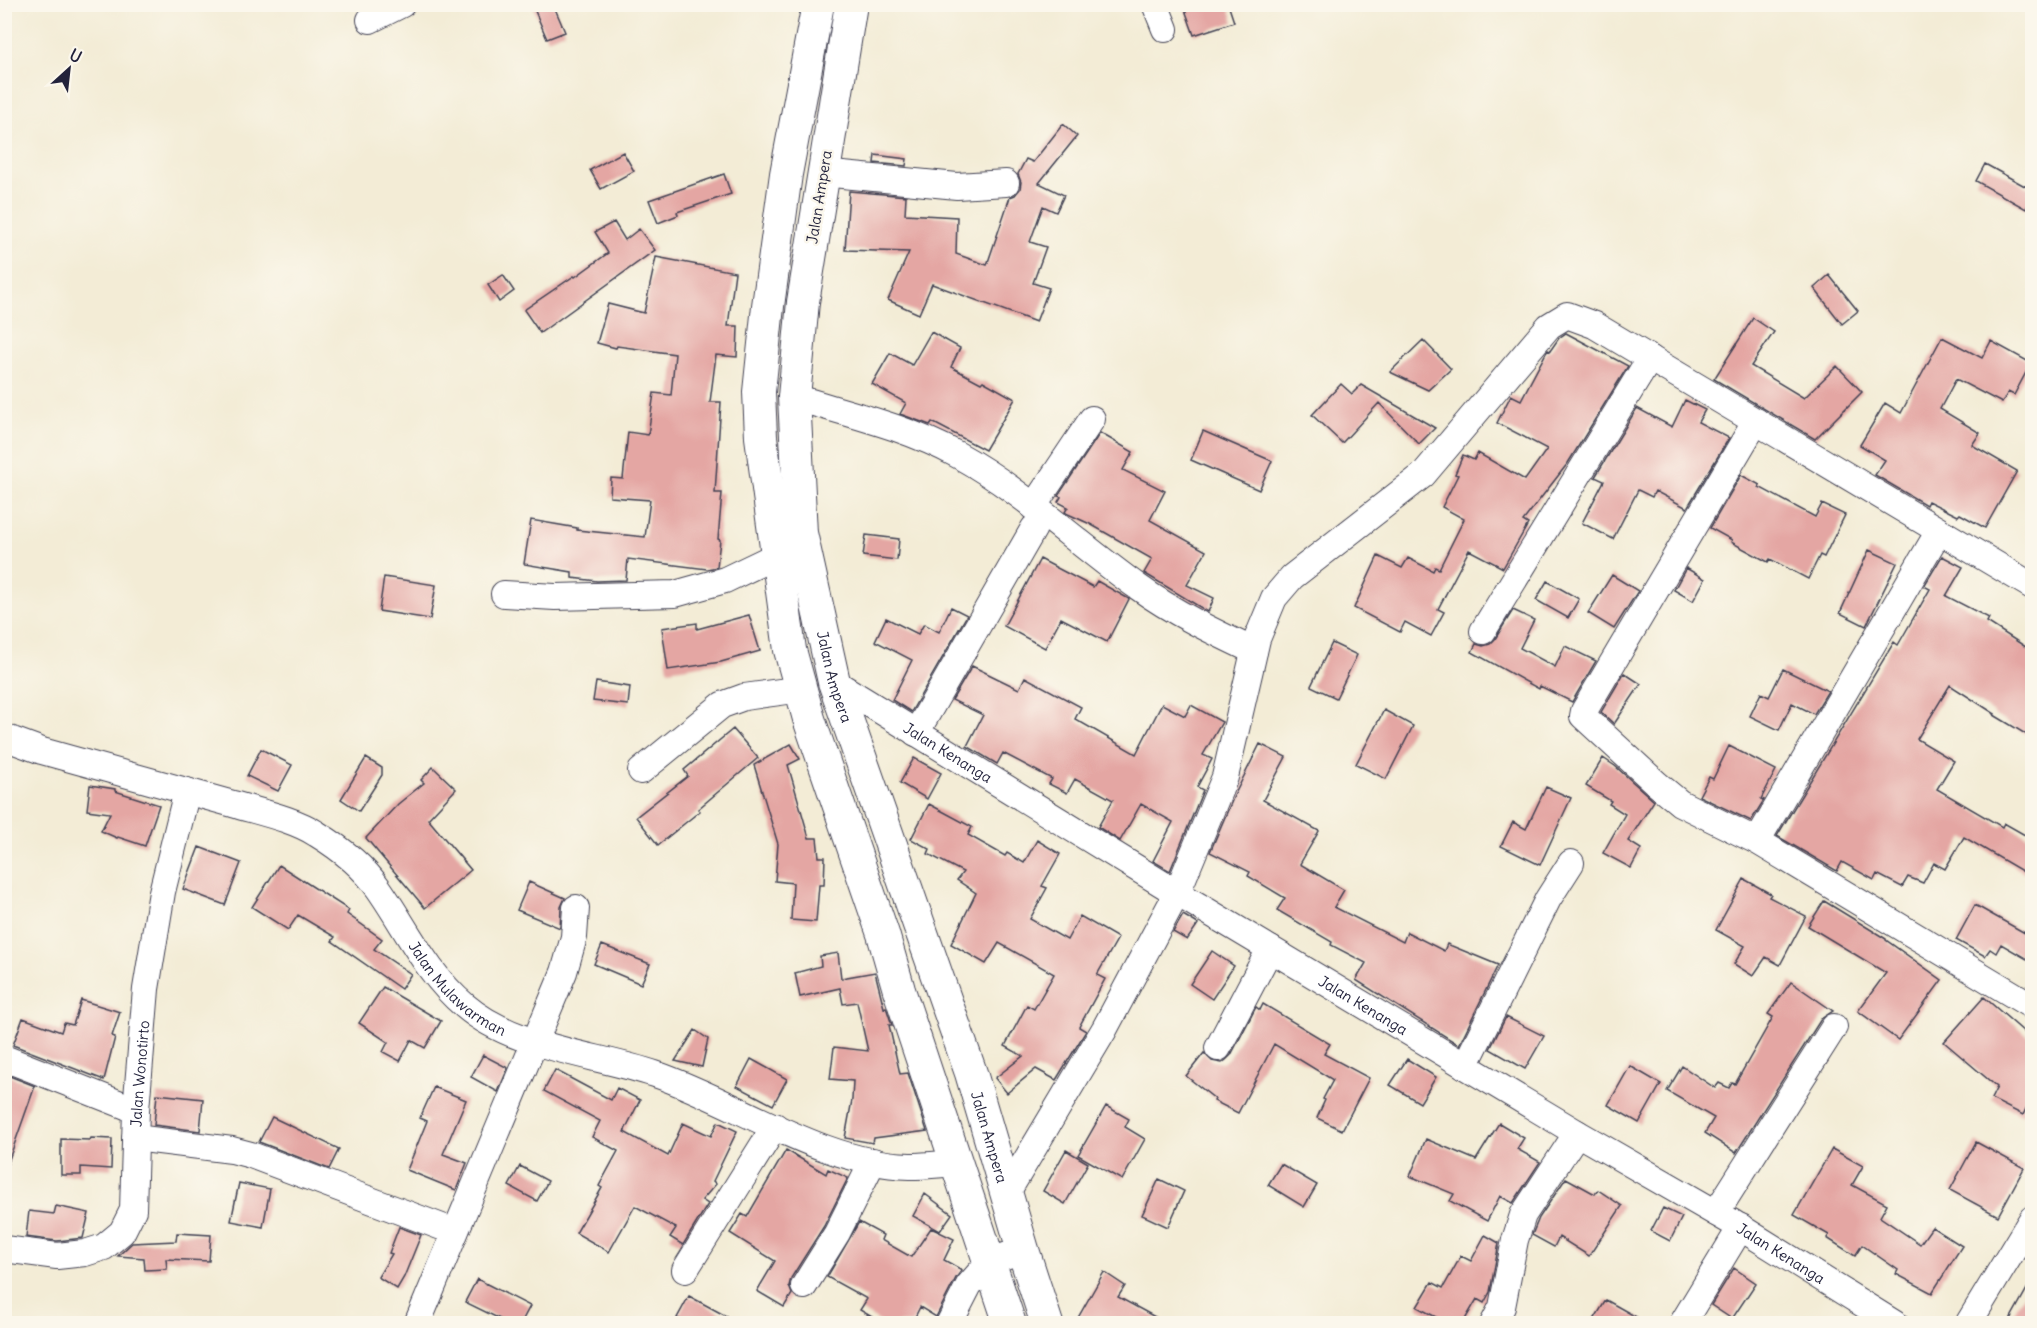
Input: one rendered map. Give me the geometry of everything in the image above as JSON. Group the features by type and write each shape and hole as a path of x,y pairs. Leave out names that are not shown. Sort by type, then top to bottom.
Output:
{"main road":[{"path":"818,4 786,174 759,392 761,437 790,650 809,719 883,934 899,990 1010,1323"},
{"name":"Jalan Ampera","path":"851,4 802,302 794,397 801,533 834,682 971,1073 1047,1323"}],"street":[{"path":"370,20 402,4"},
{"path":"1155,4 1165,29"},
{"path":"822,173 957,186 1006,183"},
{"path":"1006,1194 1104,1030 1177,893 1225,777 1257,639 1274,598 1292,577 1423,475 1548,326 1567,315 1594,325 2032,586"},
{"path":"1484,631 1650,358"},
{"path":"794,397 908,432 957,455 1001,483 1034,518 1139,588 1195,622 1254,651"},
{"path":"916,733 1034,518 1092,419"},
{"path":"1756,421 1582,715 1680,803 1756,841 2032,1006"},
{"path":"1756,841 1939,531"},
{"path":"504,594 555,597 675,594 725,580 777,555"},
{"name":"Jalan Kenanga","path":"834,682 1177,893 1576,1133 1741,1227 1895,1323"},
{"path":"641,771 722,705 744,697 802,689"},
{"name":"Jalan Mulawarman","path":"4,737 42,751 187,791 314,831 340,849 378,887 426,965 458,1000 487,1022 506,1032 655,1074 706,1094 806,1140 873,1161 909,1166 956,1163"},
{"name":"Jalan Wonotirto","path":"4,1250 57,1256 85,1253 104,1247 122,1232 133,1210 136,1110 146,989 162,892 187,791"},
{"path":"1465,1066 1548,899 1571,863"},
{"path":"417,1323 564,972 574,937 576,908"},
{"path":"1218,1048 1270,949"},
{"path":"1716,1213 1834,1027"},
{"path":"4,1058 136,1110"},
{"path":"686,1270 775,1126"},
{"path":"1493,1323 1502,1307 1515,1240 1523,1215 1550,1177 1576,1133"},
{"path":"135,1138 232,1150 251,1155 455,1232"},
{"path":"804,1286 837,1233 873,1161"},
{"path":"1968,1323 2032,1219"},
{"path":"1682,1323 1741,1227"},
{"path":"949,1323 969,1286 990,1261 1023,1250"}],"building":[{"path":"532,4 553,4 565,32 547,39"},
{"path":"1183,4 1228,4 1234,22 1194,35"},
{"path":"1063,124 1077,136 1039,183 1064,195 1056,212 1043,206 1030,242 1046,247 1033,283 1049,288 1036,322 932,284 919,314 888,300 909,252 845,250 849,191 906,196 905,214 957,217 956,254 987,265 1010,197 1020,189 1021,182 1018,174 1026,159 1033,162"},
{"path":"623,152 634,171 601,189 590,170"},
{"path":"875,155 907,159 906,166 874,163"},
{"path":"1985,164 2032,190 2032,196 2026,209 1976,181"},
{"path":"724,174 731,194 677,212 678,215 658,223 649,200"},
{"path":"614,222 625,240 639,229 655,250 540,333 524,310 608,253 595,232"},
{"path":"656,257 735,272 728,326 738,326 737,357 716,355 710,402 721,402 715,493 722,493 717,567 707,569 628,559 626,580 597,581 572,578 572,572 524,564 531,520 577,528 577,530 645,537 650,500 610,497 611,478 623,479 628,432 648,435 654,393 671,395 675,354 617,346 616,348 597,343 608,304 644,313"},
{"path":"503,275 514,291 499,302 488,285"},
{"path":"1829,275 1858,311 1842,324 1814,288"},
{"path":"1753,318 1774,332 1751,366 1804,398 1837,366 1862,392 1815,439 1714,379"},
{"path":"931,332 960,348 951,367 1015,399 985,450 932,422 930,425 900,414 906,403 872,384 890,353 912,365"},
{"path":"1566,333 1628,366 1568,463 1523,521 1528,524 1503,568 1469,550 1438,609 1444,612 1431,636 1405,622 1400,632 1354,608 1378,556 1402,568 1408,558 1433,571 1435,567 1439,569 1464,519 1442,507 1458,475 1455,474 1463,455 1474,460 1478,453 1525,480 1547,449 1497,423 1511,395 1521,400 1548,350 1550,351 1559,338"},
{"path":"1942,337 1982,358 1991,341 2031,363 2014,395 2008,392 2002,403 1956,379 1940,409 1980,433 1972,445 2017,471 1985,528 1960,514 1958,516 1928,501 1926,505 1875,475 1885,460 1860,445 1885,403 1901,413"},
{"path":"1423,340 1451,369 1428,390 1390,372"},
{"path":"1341,384 1352,394 1361,385 1435,428 1419,444 1379,403 1342,443 1312,415"},
{"path":"1685,400 1705,410 1698,422 1729,438 1687,508 1655,491 1652,497 1638,490 1613,539 1582,523 1604,481 1595,477 1637,408 1672,427"},
{"path":"1203,431 1272,461 1259,490 1191,460"},
{"path":"1100,433 1133,452 1123,470 1165,491 1150,520 1206,551 1187,585 1214,598 1208,612 1144,573 1152,559 1068,514 1065,512 1068,507 1058,502 1061,497 1058,496"},
{"path":"1741,475 1815,517 1822,504 1845,515 1824,557 1820,555 1808,579 1770,559 1768,562 1710,528"},
{"path":"866,535 899,539 897,560 863,556"},
{"path":"1869,550 1897,563 1866,626 1840,613"},
{"path":"1942,556 1963,567 1946,596 1989,618 1987,622 2032,651 2032,738 1950,685 1917,739 1954,761 1937,789 2002,827 2004,823 2032,839 2032,877 1964,837 1945,869 1934,863 1923,883 1908,877 1902,887 1877,874 1874,880 1842,862 1837,871 1777,836 1894,642 1898,645 1930,589 1924,586"},
{"path":"1040,559 1093,587 1097,581 1129,599 1107,642 1061,618 1045,648 1004,626"},
{"path":"1686,568 1705,579 1693,601 1674,590"},
{"path":"1612,575 1638,591 1614,629 1588,613"},
{"path":"384,577 436,585 430,619 379,611"},
{"path":"1547,581 1579,599 1568,618 1536,600"},
{"path":"951,607 967,615 911,712 892,700 912,660 875,641 886,618 918,634 924,624 939,632"},
{"path":"1513,610 1534,620 1520,648 1555,667 1565,646 1596,661 1572,702 1540,686 1539,689 1472,652 1476,644 1483,646 1495,639"},
{"path":"749,615 760,651 721,662 668,670 662,628 697,623 697,629"},
{"path":"1332,643 1357,655 1336,698 1311,686"},
{"path":"972,666 1019,689 1025,677 1081,707 1075,719 1136,754 1162,704 1185,716 1191,705 1222,722 1203,755 1212,759 1197,787 1203,790 1170,871 1153,861 1173,822 1141,804 1120,841 1098,827 1113,800 1075,779 1067,793 1049,784 1052,779 1003,753 997,764 967,746 983,715 952,700"},
{"path":"1783,669 1828,691 1814,714 1792,703 1779,730 1750,716 1761,693 1769,697"},
{"path":"1624,673 1641,684 1614,724 1601,712"},
{"path":"596,682 630,687 628,705 593,701"},
{"path":"1384,710 1413,726 1386,779 1356,764"},
{"path":"733,729 758,758 698,809 700,811 658,845 636,817 688,776 684,770"},
{"path":"791,744 800,759 788,765 809,838 817,838 819,857 825,857 824,885 819,885 816,922 791,920 793,883 775,881 778,844 754,765"},
{"path":"1260,744 1286,757 1263,800 1319,831 1300,864 1344,890 1334,907 1403,942 1407,932 1444,951 1447,944 1498,965 1459,1045 1356,980 1366,963 1331,945 1332,942 1277,910 1285,898 1248,876 1250,872 1210,852"},
{"path":"1729,746 1776,770 1761,799 1764,800 1751,821 1699,796 1709,777 1713,779"},
{"path":"261,749 292,765 278,791 247,776"},
{"path":"366,758 382,768 382,775 359,811 341,799"},
{"path":"914,758 941,773 927,799 900,783"},
{"path":"1603,758 1654,801 1628,841 1641,849 1631,868 1603,853 1625,814 1609,804 1611,801 1586,786"},
{"path":"433,767 456,789 428,819 471,870 425,908 366,838 398,804 424,783 421,780"},
{"path":"90,785 115,789 115,791 159,805 145,846 101,831 110,813 87,810"},
{"path":"1546,787 1571,798 1540,865 1501,846 1513,822 1526,829"},
{"path":"929,804 972,827 968,835 1005,856 1007,853 1024,863 1037,840 1060,854 1042,886 1047,888 1030,919 1067,940 1080,916 1118,938 1097,975 1105,979 1079,1027 1086,1031 1056,1080 1036,1069 1007,1093 995,1078 1023,1056 1005,1046 1027,1005 1034,1009 1054,974 999,943 986,964 951,944 976,893 957,880 963,872 928,854 930,849 911,839"},
{"path":"199,847 241,863 225,905 183,889"},
{"path":"279,865 349,910 347,914 382,939 374,949 411,974 401,989 332,941 335,937 298,915 288,930 252,907"},
{"path":"1744,879 1771,894 1769,897 1806,916 1780,965 1766,957 1753,976 1734,964 1745,946 1716,930"},
{"path":"529,882 565,898 561,907 560,928 517,910"},
{"path":"1824,901 1886,939 1942,980 1898,1040 1858,1011 1886,973 1808,926"},
{"path":"1975,905 2032,937 2032,962 2001,944 1996,953 1990,949 1985,956 1956,940"},
{"path":"1183,915 1198,924 1187,940 1173,932"},
{"path":"602,945 650,964 641,984 594,964"},
{"path":"1212,951 1234,966 1212,999 1190,984"},
{"path":"838,953 841,978 875,972 884,1008 886,1007 892,1025 889,1025 900,1074 908,1073 927,1131 874,1138 873,1143 845,1138 853,1081 830,1079 834,1047 868,1051 857,1002 843,1004 840,988 800,997 795,973 821,966 820,956"},
{"path":"1791,982 1833,1011 1821,1019 1736,1153 1705,1133 1714,1118 1667,1091 1682,1066 1715,1088 1719,1083 1729,1088 1732,1083 1735,1084 1773,1017 1768,1014"},
{"path":"383,987 441,1021 425,1048 411,1040 400,1061 383,1052 388,1042 359,1023"},
{"path":"1984,997 2032,1039 2032,1096 2023,1115 1991,1099 1997,1087 1944,1042"},
{"path":"81,1000 120,1012 112,1036 115,1037 104,1080 13,1045 23,1018 61,1032 64,1023 73,1025"},
{"path":"1263,1004 1330,1044 1324,1054 1369,1078 1342,1130 1317,1118 1325,1100 1323,1099 1333,1080 1274,1044 1238,1113 1214,1101 1215,1099 1186,1076 1204,1053 1212,1061 1222,1063 1226,1060 1231,1055 1256,1007 1260,1010"},
{"path":"1506,1017 1544,1036 1525,1069 1490,1049"},
{"path":"695,1030 708,1039 702,1067 675,1061"},
{"path":"483,1055 508,1068 498,1092 471,1077"},
{"path":"751,1059 787,1079 773,1105 737,1086"},
{"path":"1407,1059 1436,1077 1420,1103 1390,1085"},
{"path":"1630,1066 1661,1084 1639,1123 1608,1105"},
{"path":"555,1070 611,1100 617,1088 640,1100 624,1132 668,1156 683,1123 711,1136 718,1122 737,1131 713,1181 716,1184 702,1200 708,1204 683,1245 670,1237 676,1228 635,1206 609,1252 576,1233 602,1188 599,1186 618,1151 592,1137 600,1121 544,1091"},
{"path":"7,1075 35,1086 7,1165 4,1164 4,1083"},
{"path":"434,1087 466,1100 443,1154 467,1163 456,1190 407,1170 427,1121 420,1118"},
{"path":"157,1094 203,1099 200,1131 154,1125"},
{"path":"1106,1106 1129,1119 1125,1127 1145,1139 1122,1180 1078,1155"},
{"path":"272,1117 339,1149 329,1169 259,1142"},
{"path":"1499,1123 1524,1138 1517,1149 1540,1162 1513,1203 1500,1196 1487,1221 1450,1201 1454,1194 1410,1176 1426,1139 1476,1160"},
{"path":"91,1138 112,1139 111,1169 81,1167 81,1175 61,1175 61,1139 90,1140"},
{"path":"1976,1142 2024,1168 1998,1216 1950,1190"},
{"path":"1832,1149 1863,1166 1852,1185 1887,1204 1880,1217 1920,1244 1932,1227 1962,1246 1932,1293 1896,1274 1898,1270 1862,1245 1855,1256 1827,1238 1829,1235 1794,1215"},
{"path":"786,1150 826,1174 828,1169 848,1178 824,1226 791,1278 789,1286 792,1294 784,1307 757,1291 775,1261 730,1233 742,1214 747,1217"},
{"path":"1066,1150 1088,1163 1065,1204 1043,1191"},
{"path":"1281,1164 1317,1185 1304,1207 1268,1185"},
{"path":"520,1166 548,1181 537,1201 509,1186"},
{"path":"1566,1178 1595,1194 1598,1190 1622,1206 1589,1256 1559,1237 1554,1247 1532,1235 1539,1218"},
{"path":"1159,1179 1184,1191 1168,1227 1142,1215"},
{"path":"239,1183 270,1189 263,1227 231,1221"},
{"path":"925,1194 952,1214 940,1231 913,1216"},
{"path":"56,1206 89,1213 83,1238 57,1241 26,1237 29,1211 54,1214"},
{"path":"1663,1208 1682,1217 1670,1241 1651,1231"},
{"path":"859,1222 883,1235 881,1240 911,1257 931,1228 954,1239 944,1260 962,1270 936,1317 920,1307 912,1323 882,1323 860,1310 867,1299 827,1277"},
{"path":"399,1227 421,1235 397,1289 378,1277 392,1254 389,1253"},
{"path":"177,1233 211,1235 209,1261 166,1259 167,1269 145,1270 144,1258 118,1256 132,1243 176,1241"},
{"path":"1485,1235 1499,1243 1490,1292 1484,1303 1477,1299 1463,1323 1447,1323 1417,1307 1432,1282 1443,1288 1461,1256 1471,1261"},
{"path":"1734,1268 1756,1283 1732,1319 1711,1305"},
{"path":"1104,1272 1125,1286 1118,1297 1166,1323 1075,1323"},
{"path":"477,1279 530,1306 521,1323 508,1323 465,1302"},
{"path":"2032,1280 2032,1323 2008,1323"},
{"path":"689,1296 739,1323 687,1323 677,1318"},
{"path":"1606,1300 1647,1323 1592,1323"}]}
